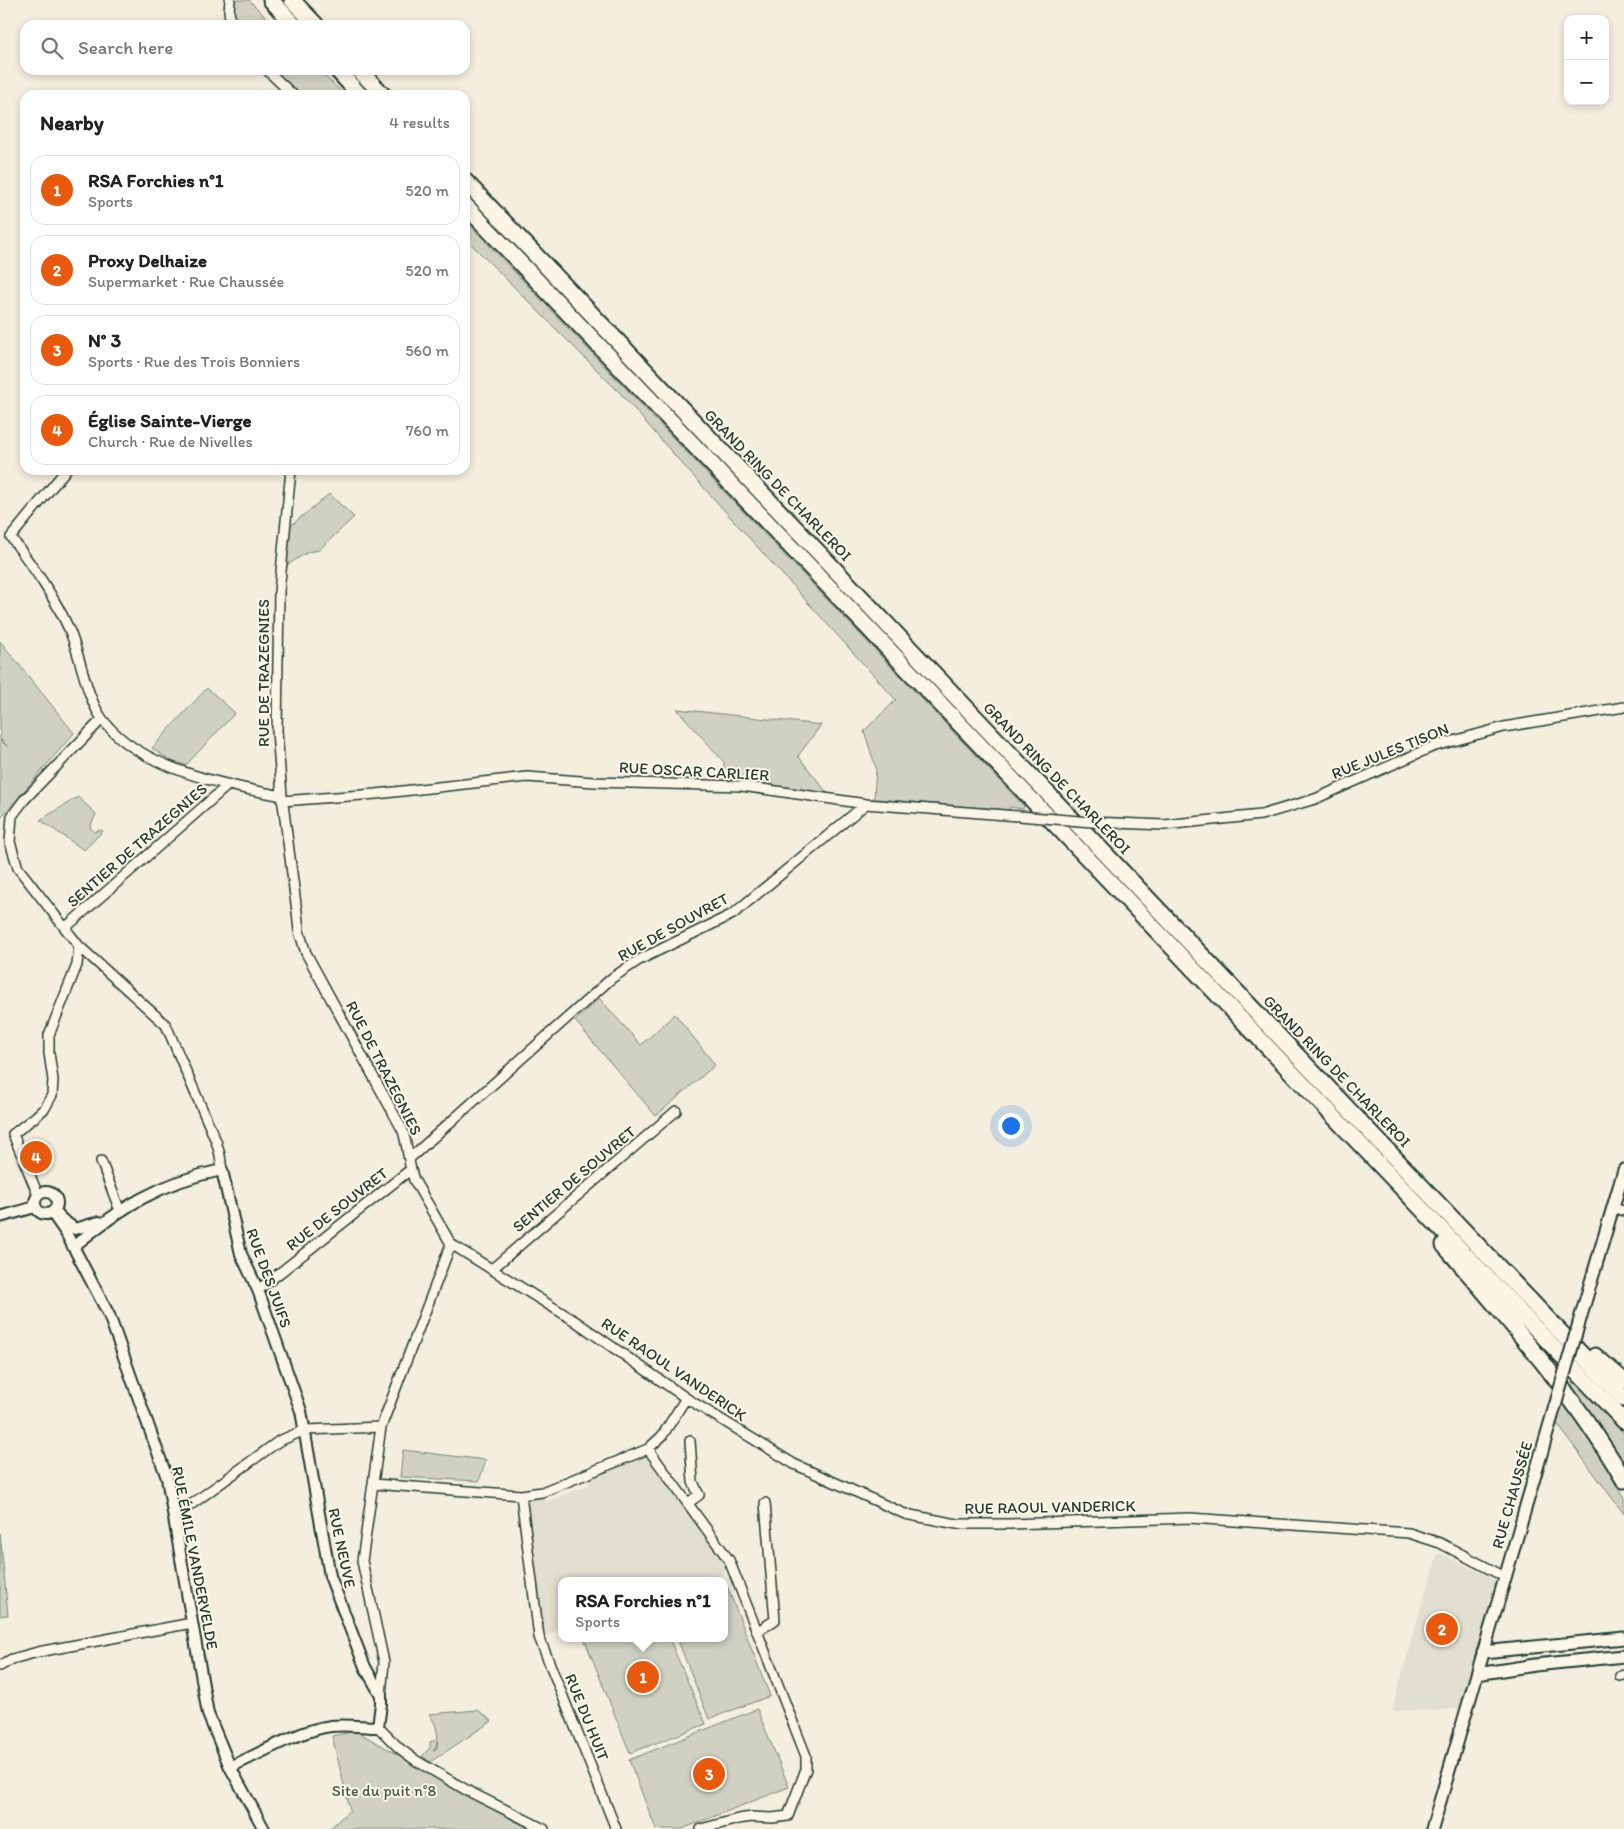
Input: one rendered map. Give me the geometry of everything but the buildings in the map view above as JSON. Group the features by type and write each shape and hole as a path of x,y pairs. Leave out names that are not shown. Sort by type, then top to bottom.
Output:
{"highway":[{"path":"270,0 289,20"},
{"path":"292,0 311,20"},
{"path":"342,75 355,90"},
{"path":"364,75 378,90"},
{"name":"GRAND RING DE CHARLEROI","path":"470,186 1624,1399"},
{"name":"GRAND RING DE CHARLEROI","path":"470,210 1624,1421"},
{"path":"1413,1199 1420,1218 1490,1298 1545,1365 1584,1418 1624,1480"},
{"path":"1564,1336 1593,1354 1624,1381"}],"main road":[{"name":"RUE CHAUSSÉE","path":"1432,1829 1585,1302 1619,1210 1624,1170"},
{"path":"1484,1652 1624,1638"},
{"path":"1477,1674 1535,1665 1624,1656"}],"street":[{"path":"230,0 230,20"},
{"path":"273,75 289,90"},
{"path":"62,475 12,537 45,584 69,628 94,703 102,719 24,800 12,816 10,842 18,868 78,946 166,1025 216,1141 222,1170 194,1175 136,1200 107,1219 73,1247"},
{"name":"RUE DE TRAZEGNIES","path":"291,475 279,592 277,725 282,799 299,931 306,953 403,1131 408,1146 410,1170 414,1180 451,1244"},
{"name":"RUE JULES TISON","path":"1164,825 1261,815 1315,799 1432,747 1504,727 1624,707"},
{"name":"RUE OSCAR CARLIER","path":"102,719 114,732 131,745 166,766 282,799 376,794 527,777 594,782 742,786 866,804 1092,822 1164,825"},
{"name":"SENTIER DE TRAZEGNIES","path":"65,928 228,785"},
{"name":"RUE DE SOUVRET","path":"409,1159 612,978 639,960 733,914 866,804"},
{"path":"35,1208 38,1195 13,1134 40,1113 52,1095 53,1080 49,1053 49,1035 77,965 78,946"},
{"name":"SENTIER DE SOUVRET","path":"492,1269 676,1111"},
{"path":"101,1161 120,1211"},
{"name":"RUE DES JUIFS","path":"222,1170 241,1254 258,1290 301,1410 305,1430"},
{"name":"RUE DE SOUVRET","path":"258,1290 410,1170"},
{"path":"35,1208 46,1214 53,1211 57,1203 53,1195 46,1192 38,1195"},
{"path":"0,1217 35,1208"},
{"path":"53,1211 75,1229 107,1219"},
{"name":"RUE ÉMILE VANDERVELDE","path":"53,1211 109,1315 167,1478 208,1714 230,1767 264,1829"},
{"path":"378,1727 384,1662 362,1561 381,1427 451,1244"},
{"name":"RUE RAOUL VANDERICK","path":"451,1244 575,1321 686,1398 794,1464 906,1514 957,1524 1190,1518 1409,1533 1440,1543 1505,1577"},
{"path":"373,1484 521,1495 542,1492 648,1449 662,1436 686,1398"},
{"path":"174,1517 279,1442 305,1430 381,1427"},
{"name":"RUE NEUVE","path":"305,1430 330,1576 365,1667 381,1695"},
{"path":"688,1503 699,1495 693,1482 690,1441"},
{"path":"648,1449 729,1560 806,1756 806,1768 788,1816 738,1819 701,1829"},
{"name":"RUE DU HUIT","path":"521,1495 538,1637 616,1829"},
{"path":"758,1630 775,1620 764,1503"},
{"path":"0,1666 12,1659 38,1652 192,1622"},
{"path":"230,1767 307,1732 330,1726 378,1727 399,1748 415,1760 468,1791 544,1829"}],"shaded area":[{"path":"648,1449 732,1566 718,1577 558,1577 558,1630 539,1637 521,1495 542,1492 546,1502 589,1485 585,1475"},
{"path":"1438,1553 1498,1580 1460,1709 1392,1711 1414,1630"}],"green space":[{"path":"234,0 249,0 268,20 235,20"},
{"path":"280,75 323,75 340,90 296,90"},
{"path":"470,225 1024,806 1023,809 1010,807 1009,810 874,799 876,768 864,731 896,700 622,395 470,243"},
{"path":"329,494 354,517 319,550 308,552 287,565 288,528"},
{"path":"0,641 74,733 0,819 0,740 8,747 0,739"},
{"path":"207,688 235,713 186,765 171,761 152,748"},
{"path":"677,709 821,725 798,756 828,794 788,787 724,782 724,762"},
{"path":"78,797 96,814 90,827 94,832 103,831 84,850 40,820"},
{"path":"599,998 641,1045 675,1014 715,1065 656,1116 575,1021"},
{"path":"1575,1381 1624,1434 1624,1472 1568,1389"},
{"path":"1563,1402 1594,1446 1624,1498 1624,1514 1556,1422"},
{"path":"403,1450 486,1460 479,1481 400,1477"},
{"path":"0,1533 8,1615 0,1616"},
{"path":"728,1589 770,1696 709,1719 679,1642 728,1642"},
{"path":"586,1642 671,1642 706,1724 630,1753"},
{"path":"757,1709 789,1787 682,1829 656,1829 629,1760"},
{"path":"478,1710 492,1721 430,1762 422,1756 430,1748 430,1742 437,1740 433,1751 437,1748 438,1739 437,1730 429,1714"},
{"name":"Site du puit n°8","path":"356,1731 529,1829 329,1829 350,1810 332,1736"}],"place":[{"name":"Église Sainte-Vierge","path":"36,1157"},
{"name":"Proxy Delhaize","path":"1442,1629"},
{"name":"RSA Forchies n°1","path":"643,1677"},
{"name":"N° 3","path":"709,1774"}]}
